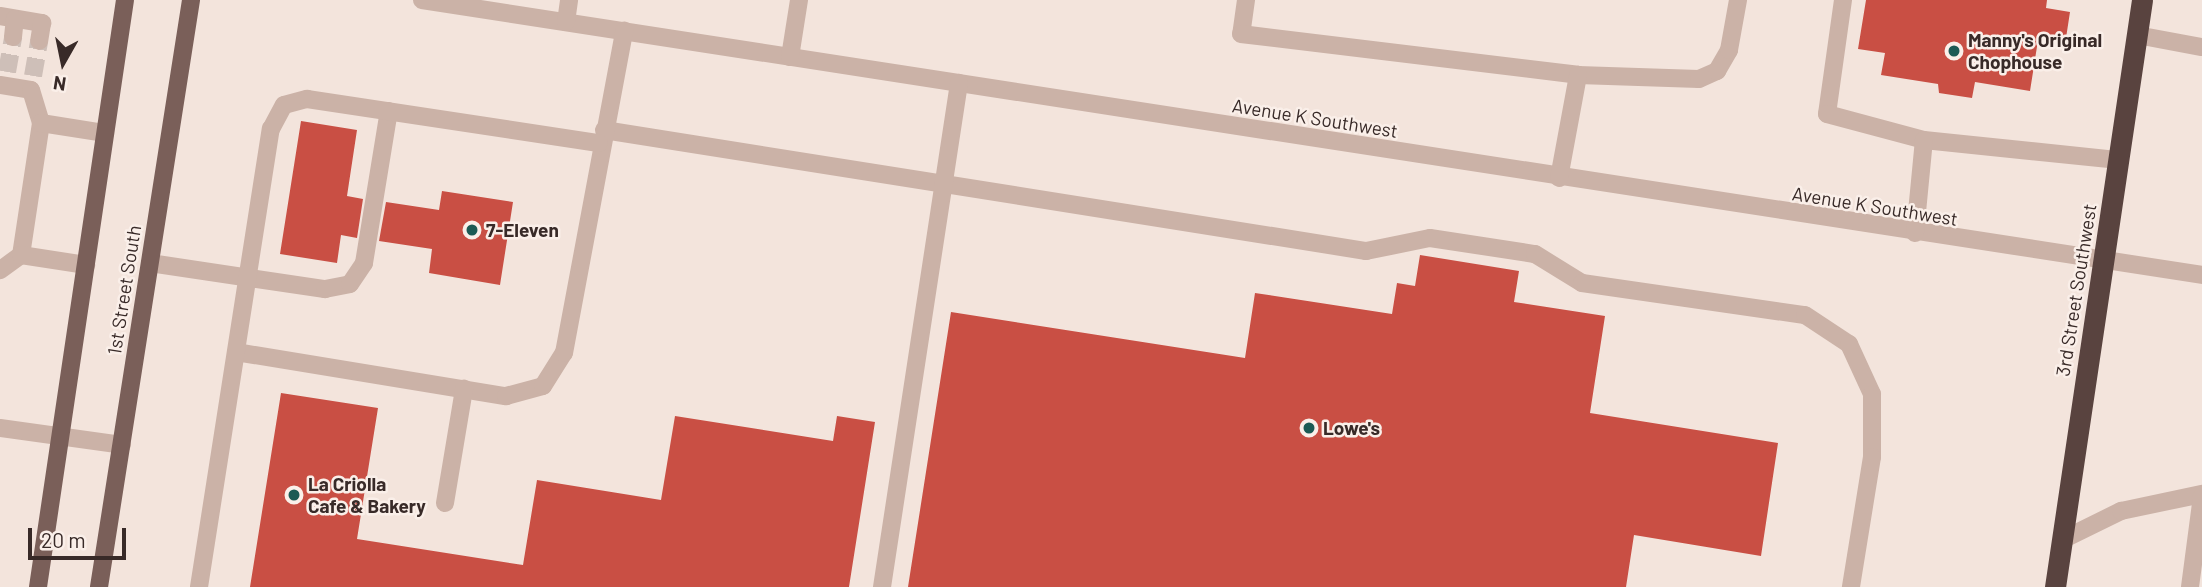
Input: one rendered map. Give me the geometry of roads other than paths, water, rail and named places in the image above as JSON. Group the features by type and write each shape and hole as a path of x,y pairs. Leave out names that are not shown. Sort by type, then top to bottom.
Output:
{"highway":[{"name":"3rd Street Southwest","path":"2055,587 2142,0"}],"main road":[{"path":"38,587 125,0"},
{"name":"1st Street South","path":"99,587 191,0"}],"street":[{"name":"Avenue K Southwest","path":"422,0 1559,178 2202,275"},
{"path":"566,22 569,0"},
{"path":"790,57 799,0"},
{"path":"1246,0 1241,34 1578,75 1699,79 1717,71 1729,50 1738,0"},
{"path":"1843,0 1827,114 1924,140 2119,160"},
{"path":"9,24 42,23 39,41"},
{"path":"236,352 464,388 532,393 560,366 601,137 624,31"},
{"path":"2137,36 2202,47"},
{"path":"1559,178 1578,75"},
{"path":"0,270 20,255 41,123 32,83 4,80"},
{"path":"882,587 959,83"},
{"path":"199,587 275,116 284,105 307,99 943,184 1366,251 1423,238 1522,252 1582,283 1817,321 1849,344 1872,394 1871,457 1851,587"},
{"path":"150,263 326,289 358,275 389,111"},
{"path":"41,123 105,133"},
{"path":"1915,233 1924,140"},
{"path":"20,255 86,265"},
{"path":"445,503 464,388"},
{"path":"0,428 122,445"},
{"path":"2062,540 2121,511 2202,495 2190,587"}],"tunnel":[{"path":"7,72 13,37"},
{"path":"33,76 39,41"}],"place":[{"name":"Manny's Original Chophouse","path":"1954,51"},
{"name":"7-Eleven","path":"472,230"},
{"name":"Lowe's","path":"1309,428"},
{"name":"La Criolla Cafe & Bakery","path":"294,495"}]}
